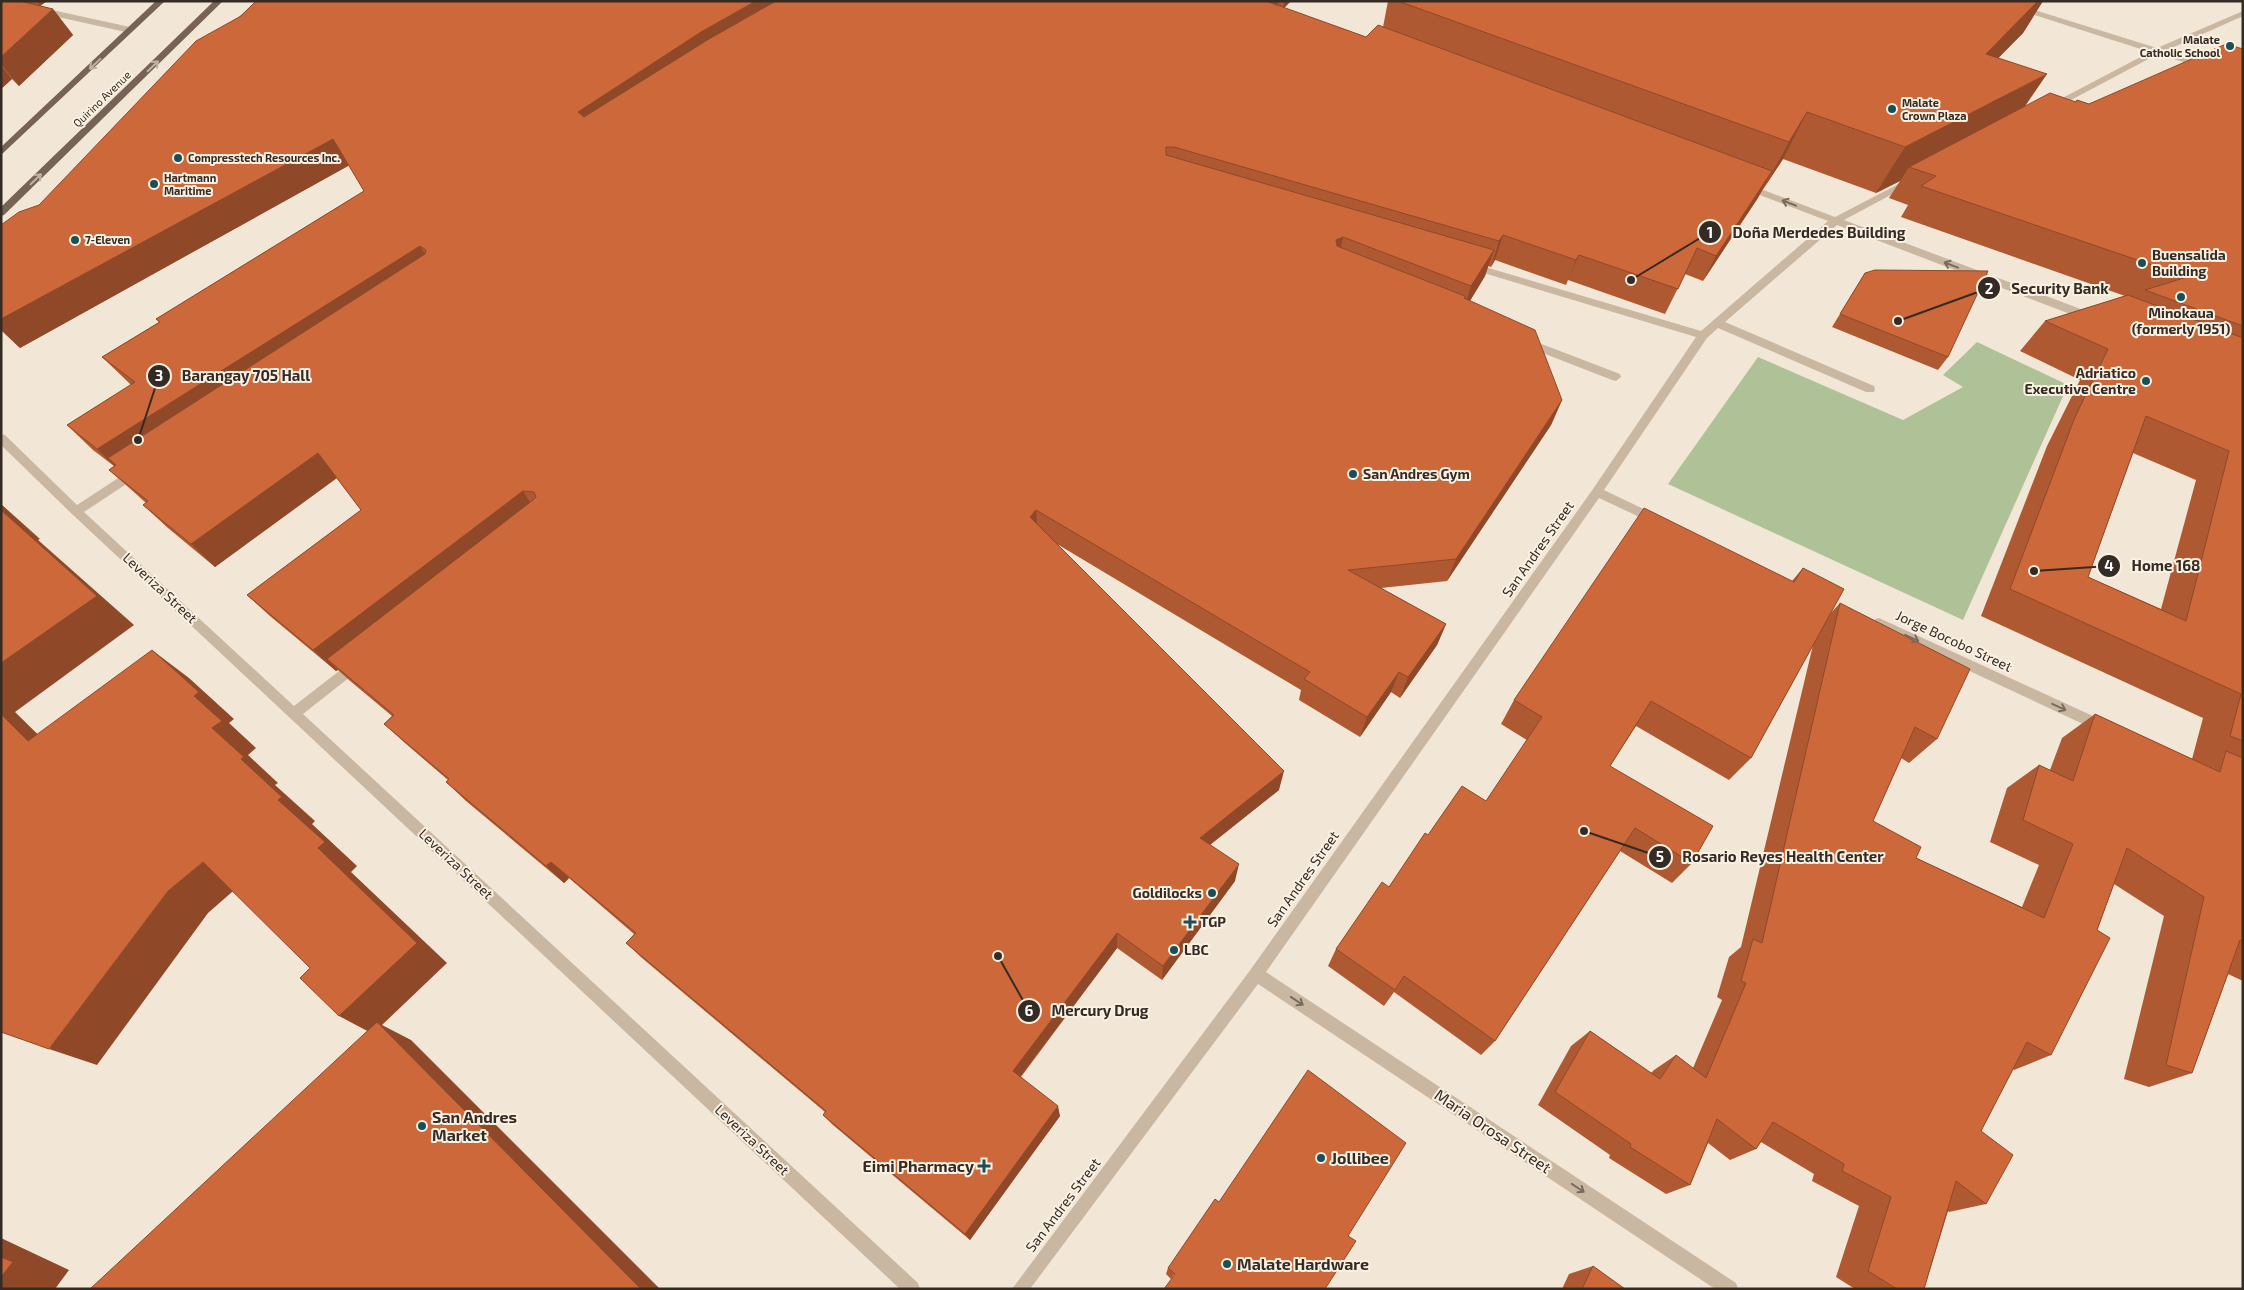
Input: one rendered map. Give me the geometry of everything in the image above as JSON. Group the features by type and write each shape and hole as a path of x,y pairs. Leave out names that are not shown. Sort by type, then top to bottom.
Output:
{"main road":[{"path":"1,152 161,1"},
{"name":"Quirino Avenue","path":"1,213 219,1"}],"street":[{"path":"1995,1 2215,69"},
{"path":"29,8 130,30"},
{"path":"2045,111 2158,52 2243,13"},
{"name":"San Andres Street","path":"1020,1289 1256,974 1598,492 1703,335 1835,220 1922,175"},
{"path":"1733,182 2097,319"},
{"path":"1465,264 1703,335"},
{"path":"1717,323 1870,389"},
{"path":"1514,337 1616,377"},
{"name":"Leveriza Street","path":"1,438 76,511 912,1289"},
{"path":"76,511 143,467"},
{"path":"1598,492 1669,526"},
{"name":"Jorge Bocobo Street","path":"1866,617 2108,730"},
{"path":"294,713 364,658"},
{"name":"Maria Orosa Street","path":"1256,974 1730,1289"}],"green space":[{"path":"1977,342 2068,385 1963,620 1668,484 1758,357 1903,420 1963,387 1943,375"}],"building":[{"path":"1,1 20,1 53,9 1,57"},
{"path":"256,1 756,1 701,32 578,112 584,117 709,39 776,1 1266,1 1366,37 1378,25 1772,171 1716,256 1697,248 1678,289 1579,255 1576,260 1503,235 1499,241 1174,147 1166,147 1166,155 1494,250 1471,286 1343,237 1336,240 1337,246 1465,296 1464,298 1535,330 1562,400 1456,559 1348,570 1446,624 1408,677 1399,672 1367,717 1304,679 1310,672 1036,510 1030,517 1284,771 1200,838 1239,864 1163,966 1117,933 1013,1071 1058,1106 965,1234 823,1115 826,1111 626,943 636,933 551,862 546,866 446,782 449,779 384,724 394,715 327,659 533,500 536,497 534,492 523,491 313,650 247,595 361,510 318,453 191,544 143,505 148,501 109,470 116,465 108,458 425,254 426,250 420,246 97,449 67,425 135,382 102,357 160,322 156,319 364,191 333,139 1,319 1,225 19,212 39,205 196,41 241,16"},
{"path":"1398,1 2038,1 1986,54 2047,74 1905,147 1807,112 1789,142"},
{"path":"2226,44 2243,49 2243,326 2145,290 2187,277 1921,186 1936,176 1909,167 2050,93 2076,102 2077,100 2089,104"},
{"path":"1875,270 1988,271 1948,357 1840,314 1865,273"},
{"path":"2128,295 2243,338 2243,741 2230,736 2241,694 2010,589 2075,417 2108,349 2045,321","holes":["2146,416 2229,451 2186,621 2088,577"]},
{"path":"1644,508 1794,582 1803,568 1844,589 1751,758 1651,701 1610,766 1713,826 1692,863 1635,828 1495,1041 1404,976 1395,990 1336,949 1382,882 1389,887 1425,833 1428,835 1462,786 1486,801 1542,717 1514,700"},
{"path":"1,510 97,596 1,663"},
{"path":"1840,603 1970,669 1937,739 1915,727 1873,821 1921,847 1916,858 2044,918 2073,844 2023,820 2039,765 2073,781 2095,714 2220,772 2226,751 2243,758 2243,941 2240,940 2192,1073 2166,1065 2204,897 2127,848 2097,930 2110,938 2051,1055 2027,1042 1981,1131 2013,1155 1986,1204 1956,1181 1924,1289 1897,1289 1868,1271 1891,1197 1842,1171 1844,1164 1773,1122 1756,1149 1717,1119 1690,1185 1630,1147 1631,1144 1555,1092 1590,1031 1660,1079 1676,1055 1706,1078 1746,983 1741,981 1753,939 1762,943"},
{"path":"152,650 199,692 194,696 222,721 212,728 244,757 241,759 282,797 278,800 325,842 318,848 417,943 339,1016 300,978 310,968 203,862 168,891 49,1049 1,1032 1,714 28,741"},
{"name":"San Andres Market","path":"377,1022 641,1289 90,1289"},
{"path":"1308,1070 1406,1143 1348,1236 1356,1241 1325,1289 1164,1289 1175,1274 1168,1268 1215,1199 1219,1202"},
{"path":"1,1257 13,1262 1,1277"},
{"path":"1593,1266 1625,1289 1582,1289"}],"place":[{"name":"Malate Catholic School","path":"2230,46"},
{"name":"Malate Crown Plaza","path":"1892,109"},
{"name":"Compresstech Resources Inc.","path":"178,158"},
{"name":"Hartmann Maritime","path":"154,184"},
{"name":"7-Eleven","path":"75,240"},
{"name":"Buensalida Building","path":"2142,263"},
{"name":"Doña Merdedes Building","path":"1631,280"},
{"name":"Minokaua (formerly 1951)","path":"2181,297"},
{"name":"Security Bank","path":"1898,321"},
{"name":"Adriatico Executive Centre","path":"2146,381"},
{"name":"Barangay 705 Hall","path":"138,440"},
{"name":"San Andres Gym","path":"1353,474"},
{"name":"Home 168","path":"2034,571"},
{"name":"Rosario Reyes Health Center","path":"1584,831"},
{"name":"Goldilocks","path":"1212,893"},
{"name":"TGP","path":"1190,922"},
{"name":"LBC","path":"1174,950"},
{"name":"Mercury Drug","path":"998,956"},
{"name":"San Andres Market","path":"422,1126"},
{"name":"Jollibee","path":"1321,1158"},
{"name":"Eimi Pharmacy","path":"984,1166"},
{"name":"Malate Hardware","path":"1227,1264"}]}
